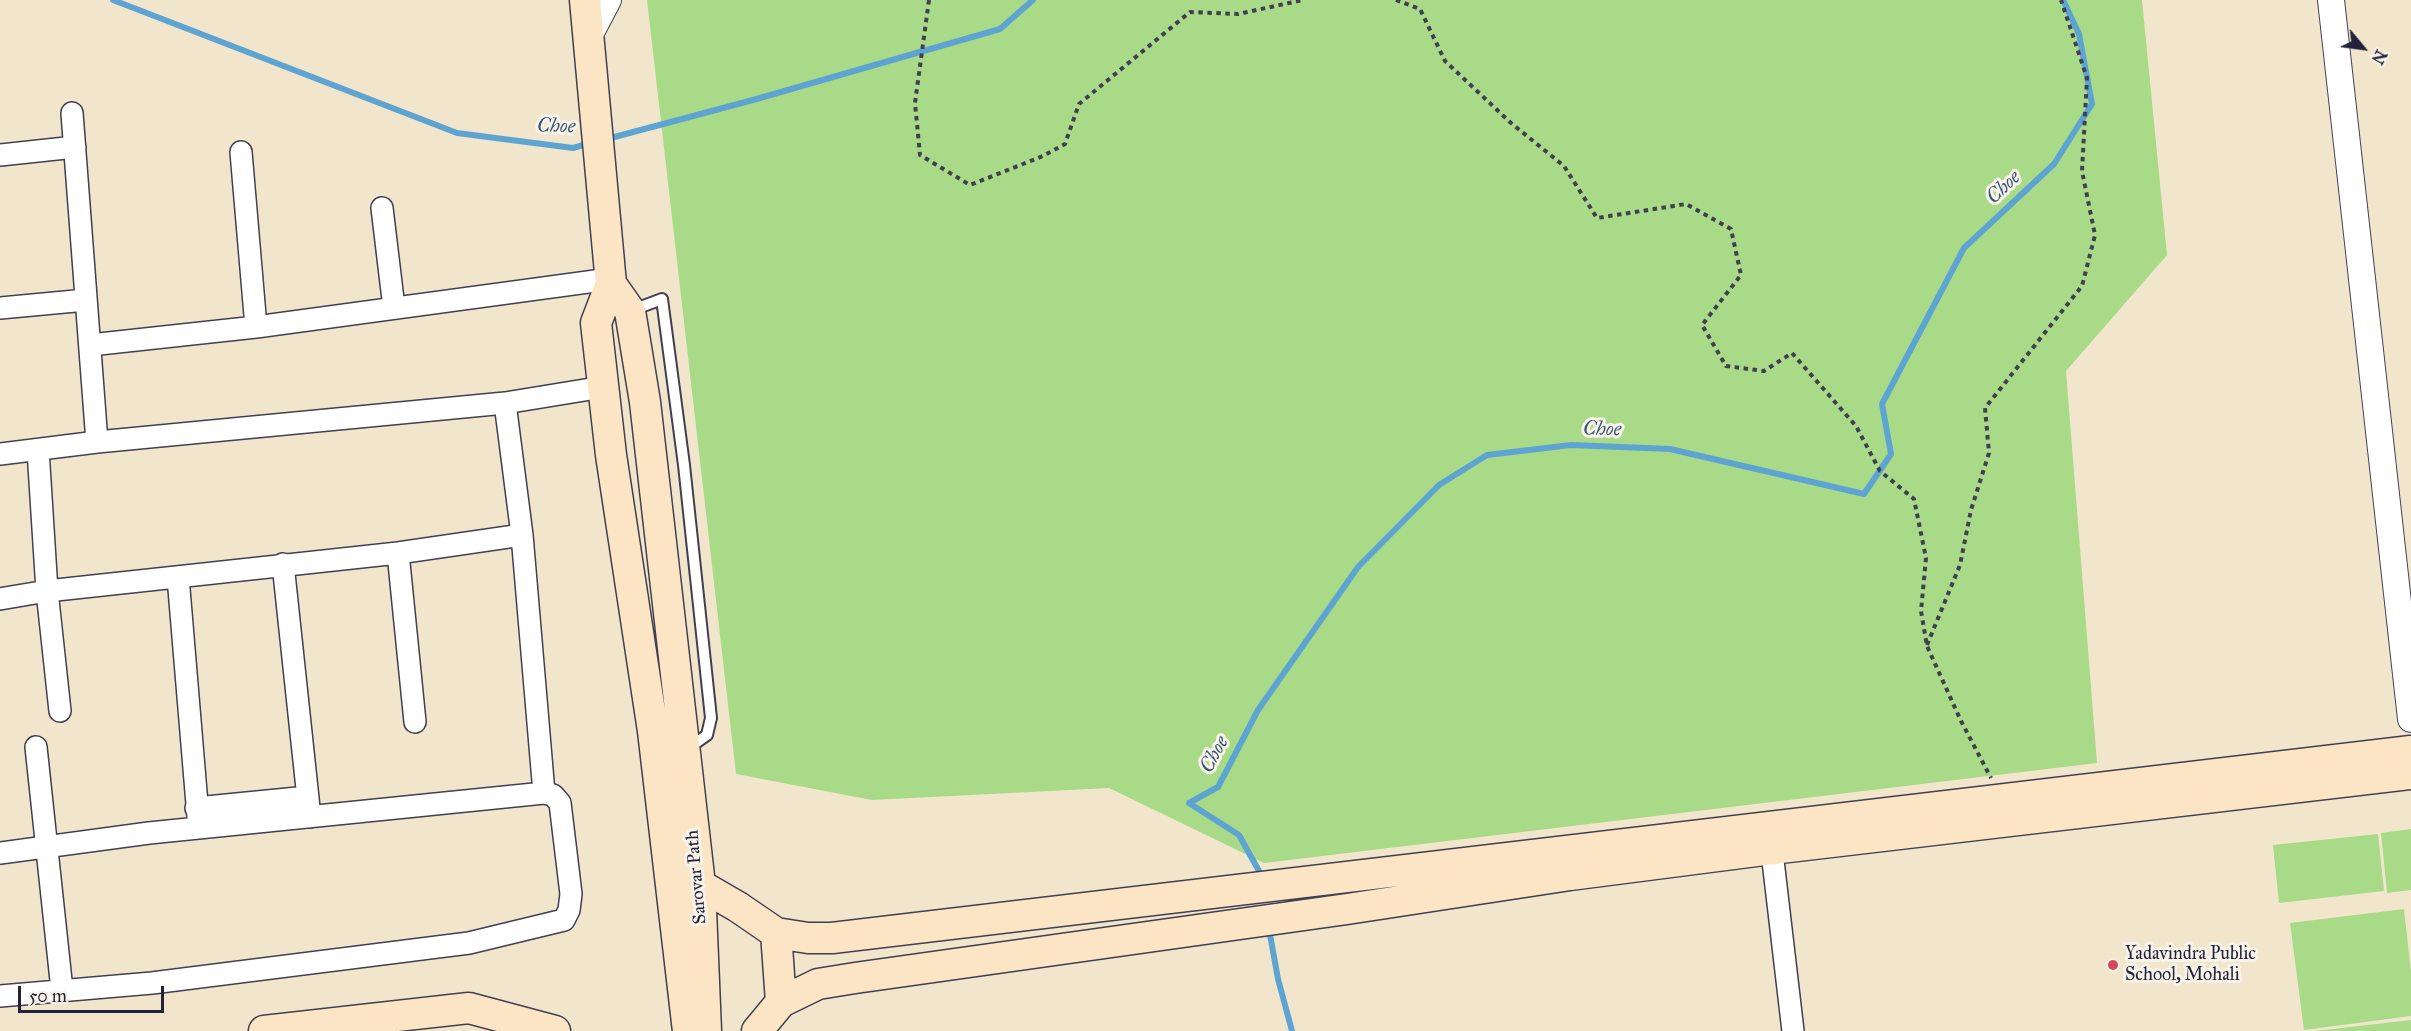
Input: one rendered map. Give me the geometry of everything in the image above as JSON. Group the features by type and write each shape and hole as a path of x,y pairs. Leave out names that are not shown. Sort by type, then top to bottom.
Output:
{"main road":[{"path":"569,0 578,41 590,45"},
{"path":"585,0 610,281 596,323 612,466 653,731 688,1031"},
{"name":"Sarovar Path","path":"610,281 630,311 645,402 700,885 706,1031"},
{"path":"1771,838 2002,800 2411,751"},
{"path":"758,1031 781,1002 818,984 1347,909 1478,876 1771,838 2411,774"},
{"path":"700,885 776,933 808,938 832,938 1346,877 1478,876"},
{"path":"1219,893 1224,926"},
{"path":"776,933 781,1002"},
{"path":"264,1031 468,1008 555,1031"}],"street":[{"path":"590,45 608,0"},
{"path":"2331,0 2411,719"},
{"path":"72,113 97,442"},
{"path":"0,155 75,147"},
{"path":"241,152 256,327"},
{"path":"382,208 394,308"},
{"path":"90,345 256,327 610,281"},
{"path":"0,308 86,300"},
{"path":"0,454 97,442 505,403 603,387"},
{"path":"505,403 522,535 544,793"},
{"path":"39,450 47,591 60,711"},
{"path":"0,600 47,591 398,553 522,535"},
{"path":"398,553 415,722"},
{"path":"283,564 309,807"},
{"path":"178,577 197,818"},
{"path":"36,747 62,990"},
{"path":"0,853 197,818 309,807 544,793 553,795 560,803 571,894 569,910 564,920 469,943 152,983 0,996"},
{"path":"1771,838 1793,1031"}],"path":[{"path":"929,0 915,103 920,155 970,185 1043,156 1065,144 1079,104 1190,12 1238,14 1302,0"},
{"path":"1396,0 1420,9 1445,61 1511,123 1564,165 1598,218 1686,204 1731,229 1741,275 1702,325 1726,366 1764,371 1792,352 1856,426 1880,471 1914,499 1926,558 1922,611 1927,646 1961,721 2002,800"},
{"path":"1927,646 1960,565 1971,510 1989,453 1985,408 2082,286 2095,234 2082,171 2088,78 2061,0"}],"green space":[{"path":"647,0 2142,0 2167,255 2066,371 2097,763 1264,863 1109,788 872,800 736,774"},
{"path":"2411,829 2411,890 2387,893 2381,833"},
{"path":"2378,834 2384,891 2279,903 2273,845"},
{"path":"2404,909 2411,972 2411,1016 2304,1030 2290,923"},
{"path":"2411,1020 2411,1031 2316,1031"}],"waterway":[{"name":"Choe","path":"113,0 457,133 573,148 591,143"},
{"name":"Choe","path":"607,139 1000,29 1033,0"},
{"name":"Choe","path":"1260,878 1259,871 1239,835 1189,803 1218,787 1258,710 1358,567 1439,485 1487,455 1571,445 1670,449 1864,494 1891,454 1882,404 1964,248 2054,164 2092,104 2079,34 2063,0"},
{"name":"Choe","path":"1269,929 1278,979 1292,1031"}],"place":[{"name":"Yadavindra Public School, Mohali","path":"2113,965"}]}
